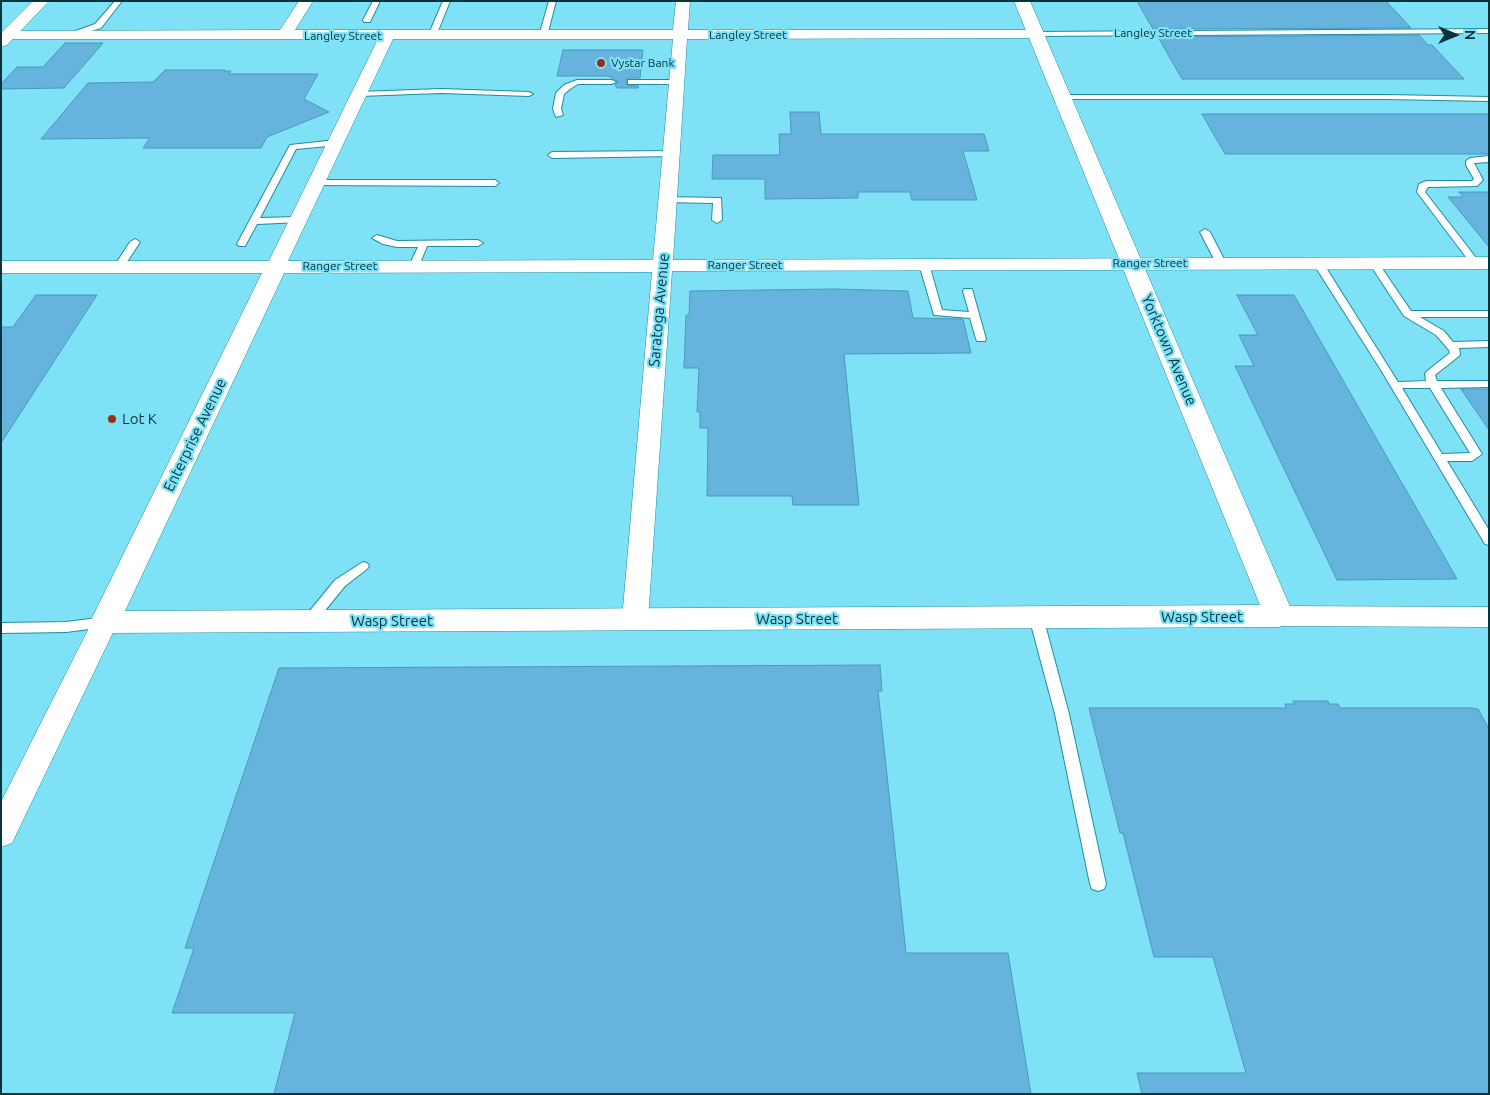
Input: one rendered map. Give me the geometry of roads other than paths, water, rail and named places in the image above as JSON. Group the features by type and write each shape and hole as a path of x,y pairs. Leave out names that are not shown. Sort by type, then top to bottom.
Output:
{"main road":[{"path":"5,39 42,1"},
{"name":"Yorktown Avenue","path":"1022,1 1279,616"},
{"name":"Ranger Street","path":"1,268 276,266"},
{"name":"Enterprise Avenue","path":"105,622 276,266"},
{"name":"Wasp Street","path":"105,622 1279,616"}],"street":[{"path":"284,36 306,1"},
{"name":"Saratoga Avenue","path":"635,620 683,1"},
{"name":"Langley Street","path":"5,39 73,35 1036,34"},
{"name":"Enterprise Avenue","path":"276,266 387,36"},
{"name":"Ranger Street","path":"276,266 1482,263"},
{"name":"Wasp Street","path":"1279,616 1489,617"},
{"name":"Enterprise Avenue","path":"1,834 105,622"}],"lane":[{"path":"73,35 98,26 119,1"},
{"path":"368,20 377,1"},
{"path":"432,36 447,1"},
{"path":"544,36 553,1"},
{"name":"Langley Street","path":"1036,34 1489,31"},
{"path":"559,115 557,109 560,92 566,87 577,82 612,82"},
{"path":"631,82 676,82"},
{"path":"359,94 441,91 529,94"},
{"path":"1062,97 1387,97 1489,99"},
{"path":"242,244 293,147 336,143"},
{"path":"552,155 671,154"},
{"path":"1482,263 1421,192 1422,186 1426,184 1474,184 1479,180 1470,165 1470,161 1489,159"},
{"path":"316,183 495,183"},
{"path":"667,200 718,200 717,220"},
{"path":"254,221 298,220"},
{"path":"1205,232 1221,263"},
{"path":"377,238 391,243 478,243"},
{"path":"118,268 135,242"},
{"path":"414,266 419,252 425,243"},
{"path":"1318,263 1489,542"},
{"path":"1374,263 1408,314 1440,333 1451,345 1455,354 1430,374 1433,384 1476,454 1472,457 1438,458"},
{"path":"924,264 938,313 974,315"},
{"path":"968,291 981,339"},
{"path":"1408,314 1489,314"},
{"path":"1451,345 1489,344"},
{"path":"1394,385 1489,384"},
{"path":"309,621 340,583 363,566"},
{"path":"1036,617 1062,714 1098,884"},
{"path":"1,628 66,627 105,622"}],"place":[{"name":"Vystar Bank","path":"601,63"},
{"name":"Lot K","path":"112,419"}]}
